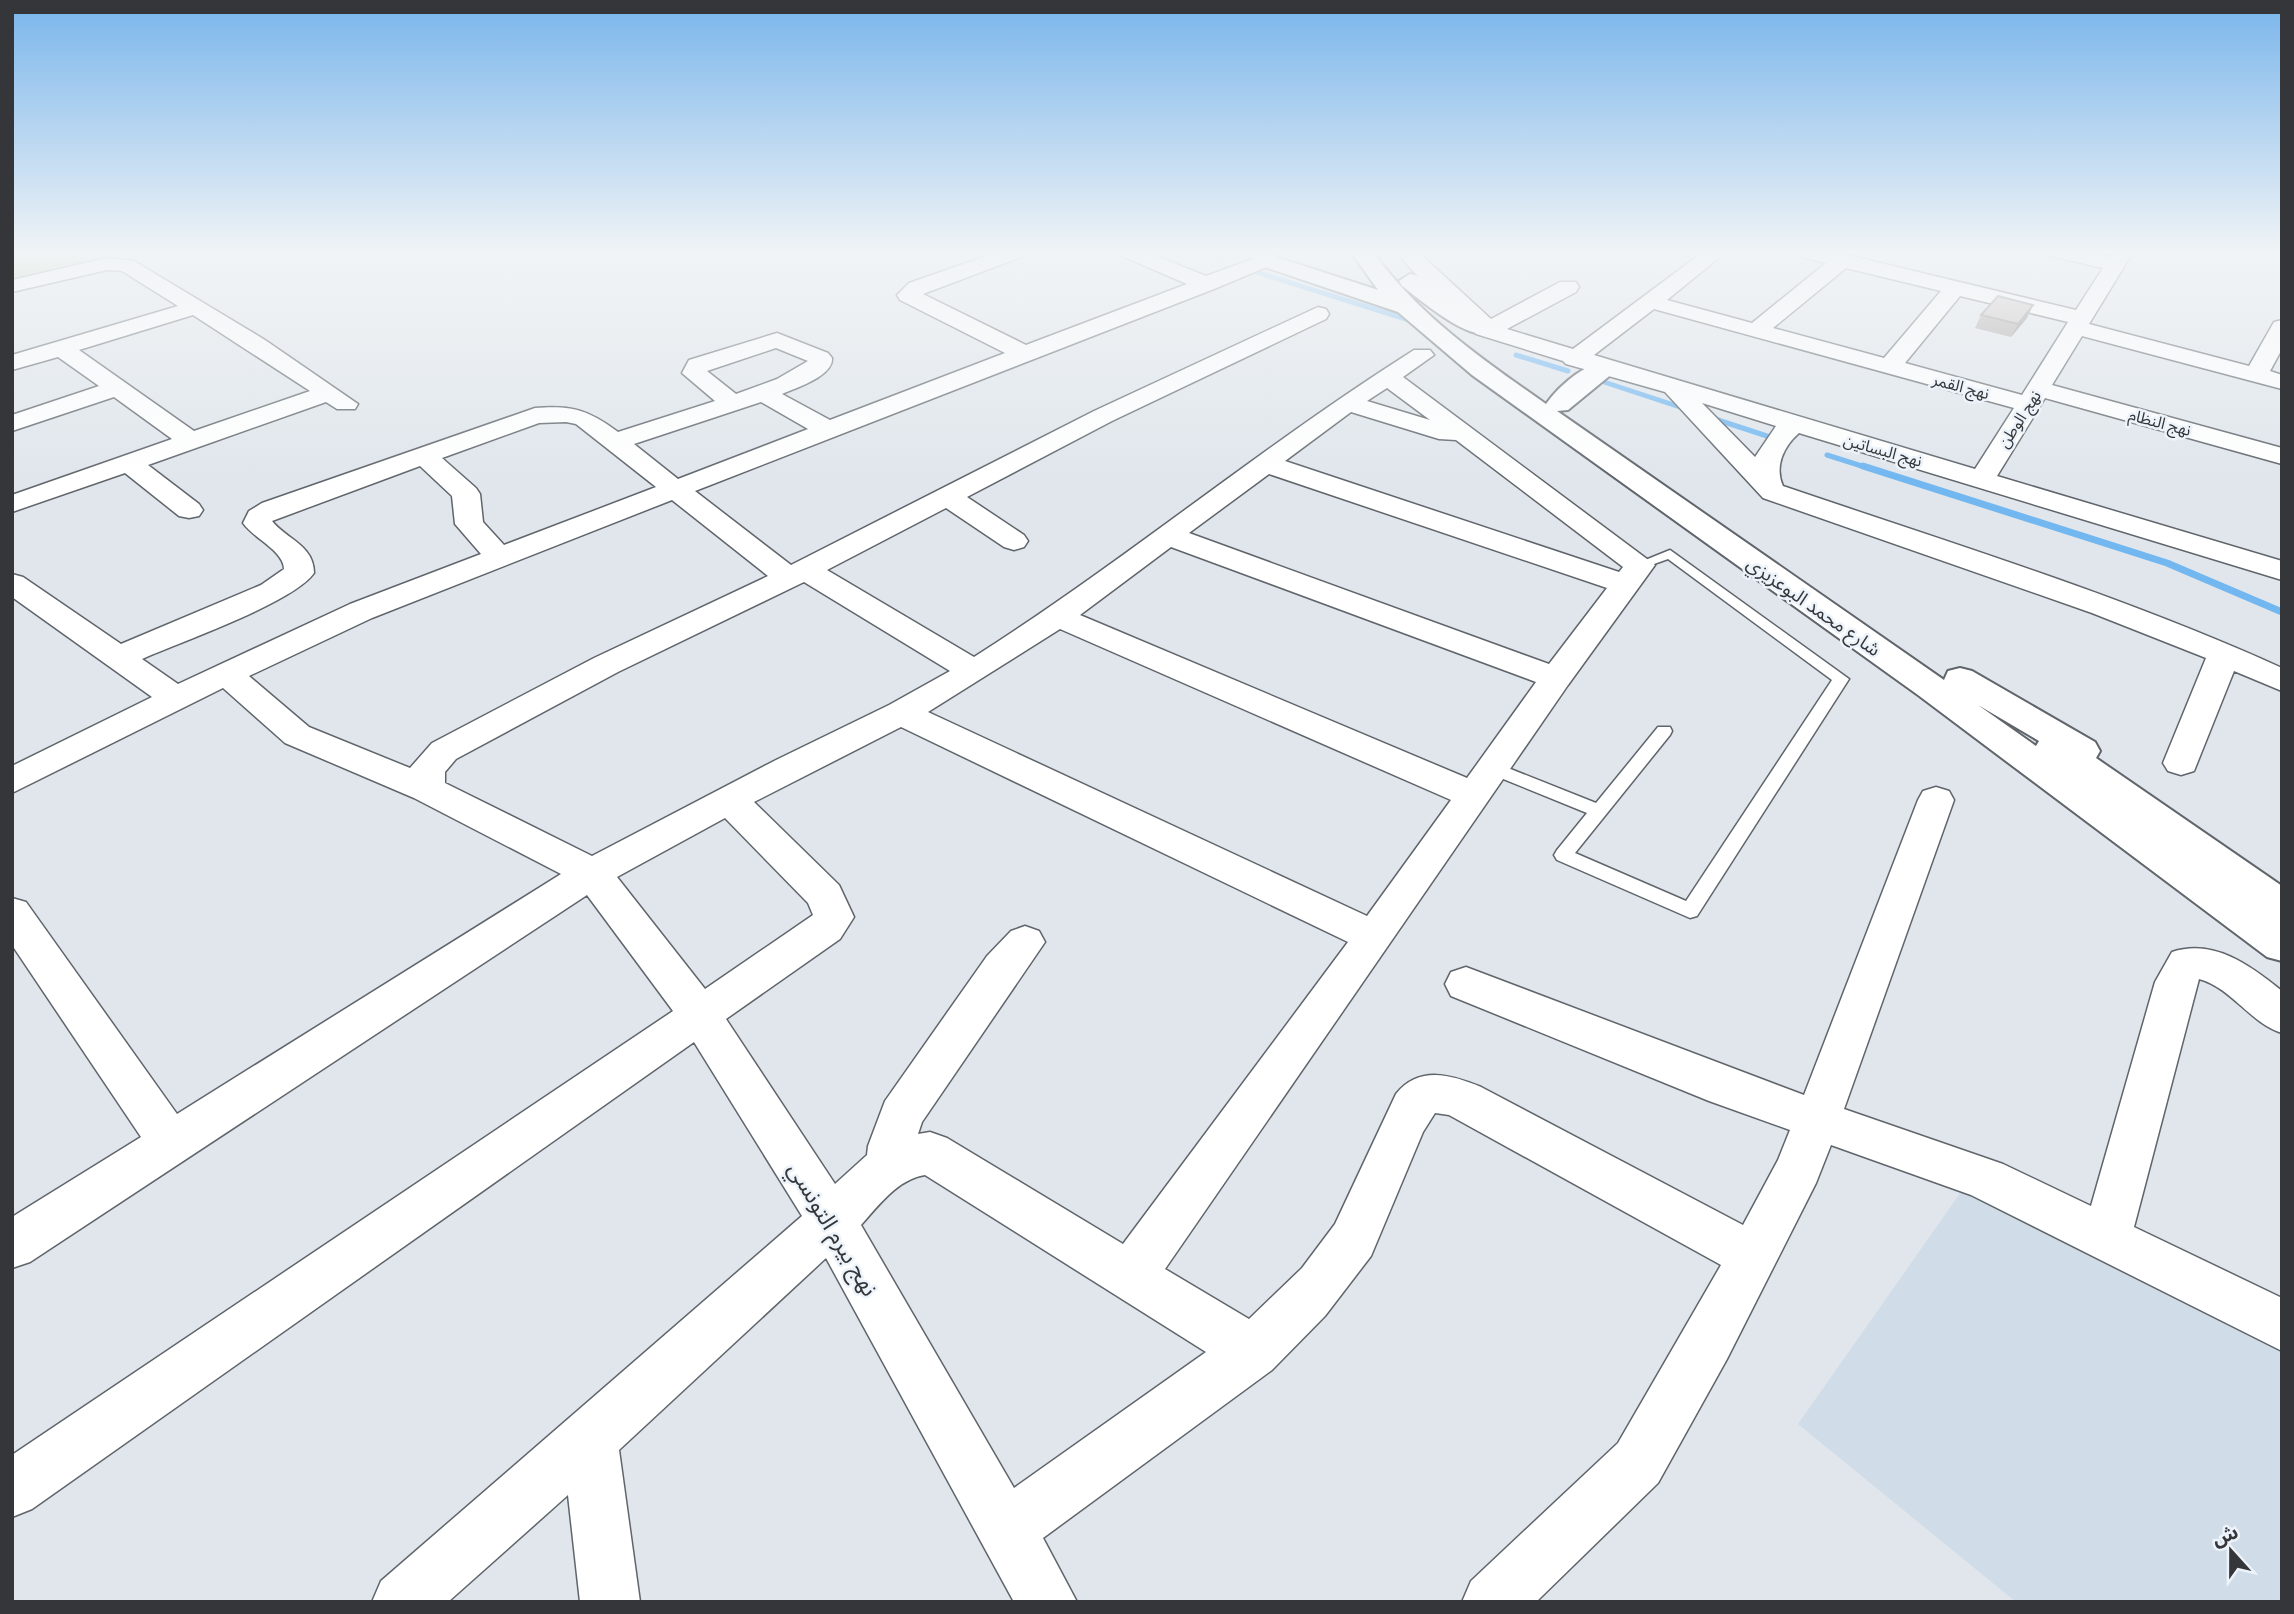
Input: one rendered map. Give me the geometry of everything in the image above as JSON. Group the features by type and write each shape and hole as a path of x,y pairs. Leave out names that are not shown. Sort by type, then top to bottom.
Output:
{"highway":[{"name":"شارع محمد البوعزيزي","path":"1430,327 1481,370 1595,453 2282,907"},
{"name":"شارع محمد البوعزيزي","path":"1455,327 1496,361 1945,683 2282,945"},
{"path":"1484,327 1489,330"},
{"path":"1559,404 1573,390 1604,368"},
{"path":"1945,683 2072,744 2282,884"},
{"path":"1945,683 2012,764 2282,970"}],"street":[{"path":"12,363 129,327"},
{"path":"12,504 191,441 337,398 226,327"},
{"path":"972,327 1025,354"},
{"path":"12,781 176,698 361,611 673,487 1094,327"},
{"path":"427,789 427,770 444,751 606,665 797,574 1103,416 1290,327"},
{"path":"1489,330 1494,327"},
{"path":"1574,359 1617,327"},
{"name":"نهج القمر","path":"1747,327 1890,366 2033,396"},
{"path":"1757,330 1760,327"},
{"path":"1890,366 1922,327"},
{"name":"نهج الوطن","path":"1982,479 2074,327"},
{"path":"2092,327 2282,382"},
{"path":"2256,375 2282,327"},
{"name":"نهج البساتين","path":"1489,330 1675,390 1982,479 2282,571"},
{"path":"614,442 761,392 816,369 821,363 820,358 777,340 697,365 694,373 731,402"},
{"path":"61,348 191,441"},
{"path":"12,1245 592,873 901,713 974,671 1058,617 1347,403 1422,355"},
{"path":"1389,378 1598,534 1632,575"},
{"path":"12,423 117,388"},
{"path":"1675,390 1769,489 1787,498 2020,576 2224,654 2282,681"},
{"path":"761,392 828,429"},
{"name":"نهج النظام","path":"2033,396 2282,456"},
{"path":"1347,403 1473,442"},
{"path":"118,657 272,591 299,573 297,555 263,532 257,523 259,517 290,502 426,457 536,416 568,414 585,419 673,487 797,574 974,671"},
{"path":"1767,485 1766,459 1773,443 1793,424"},
{"path":"426,457 466,494 469,524 498,556"},
{"path":"129,463 189,510"},
{"path":"1264,463 1569,566 1632,575"},
{"path":"948,498 1014,541"},
{"path":"1569,566 1598,534"},
{"path":"1169,536 1556,678"},
{"path":"1130,1276 1632,575"},
{"path":"12,583 176,698"},
{"path":"1058,617 1483,782"},
{"path":"2181,763 2224,654"},
{"path":"228,675 298,736 427,789 592,873"},
{"path":"901,713 1374,937"},
{"path":"1492,1602 1638,1463 1708,1340 1799,1168 1936,800"},
{"path":"12,1489 826,928 834,916 825,895 730,801"},
{"name":"نهج بيرم التونسي","path":"592,873 700,1014 832,1222 1047,1602"},
{"path":"12,913 170,1143"},
{"path":"891,1167 891,1146 901,1115 1002,968 1025,942"},
{"path":"2107,1237 2176,982 2187,964 2199,962 2217,966 2282,1016"},
{"path":"1466,984 1725,1087 1986,1179 2282,1325"},
{"path":"1005,1530 1252,1351 1314,1290 1352,1241 1406,1122 1419,1100 1433,1094 1446,1093 1465,1101 1752,1256"},
{"path":"402,1602 590,1439 832,1222 874,1177 906,1157 930,1153 1252,1351"},
{"path":"590,1439 610,1602"}],"lane":[{"path":"1632,575 1670,554 1841,679 1690,911 1563,855 1664,731"},
{"path":"1483,782 1598,811"}],"shaded area":[{"path":"1968,1182 2282,1338 2282,1602 2016,1602 1798,1424"}],"waterway":[{"path":"1516,355 1568,371"},
{"path":"1601,381 1689,410"},
{"path":"1709,417 1779,440"},
{"path":"1827,455 1868,468"},
{"path":"1863,466 2167,563 2282,612"}]}
